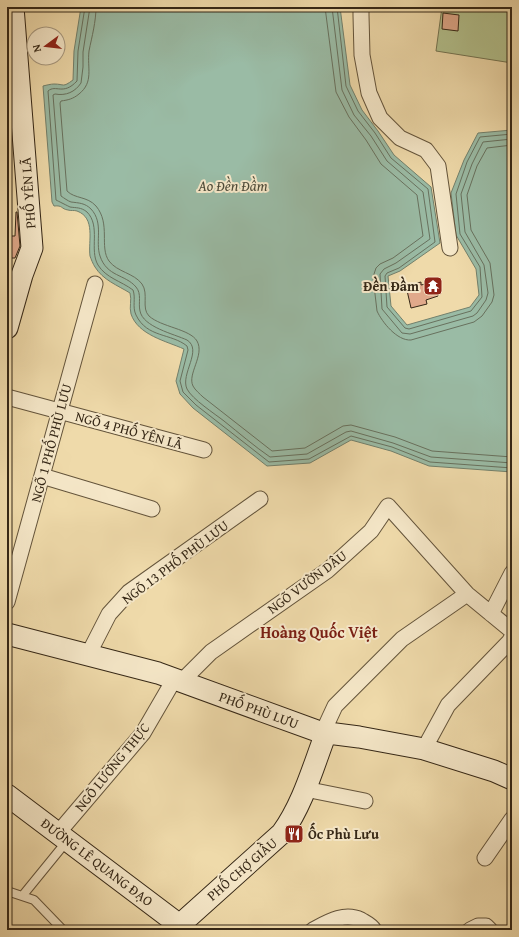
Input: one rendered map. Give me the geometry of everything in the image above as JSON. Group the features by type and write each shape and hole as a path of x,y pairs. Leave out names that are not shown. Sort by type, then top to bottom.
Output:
{"main road":[{"name":"PHỐ YÊN LÃ","path":"7,328 15,275 32,248 13,7"},
{"name":"PHỐ PHÙ LƯU","path":"7,634 179,680 324,733 424,749 494,771 512,779"},
{"name":"PHỐ CHỢ GIẦU","path":"180,928 282,833 291,820 305,789 324,733"},
{"name":"ĐƯỜNG LÊ QUANG ĐẠO","path":"7,795 180,928"}],"street":[{"path":"362,7 360,15 362,55 369,93 380,118 400,138 426,150 438,166 450,248"},
{"name":"NGÕ 1 PHỐ PHÙ LƯU","path":"7,602 95,284"},
{"name":"NGÕ 4 PHỐ YÊN LÃ","path":"7,398 204,450"},
{"path":"42,476 152,509"},
{"name":"NGÕ 13 PHỐ PHÙ LƯU","path":"88,655 109,614 129,592 260,499"},
{"name":"NGÕ VƯỜN DÂU","path":"179,680 211,652 328,570 371,532 388,506 467,594"},
{"path":"491,614 512,573"},
{"path":"324,733 335,706 402,639 467,594 512,631"},
{"path":"424,749 448,705 509,642 512,637"},
{"name":"NGÕ LƯƠNG THỰC","path":"63,837 143,733 179,680"},
{"path":"305,789 365,802"},
{"path":"486,858 512,819"},
{"path":"313,930 337,918 347,916 357,918 365,922 374,930"},
{"path":"470,930 478,926 486,926 490,930"}],"lane":[{"path":"23,895 63,837"},
{"path":"7,891 23,895 34,900 63,930"}],"shaded area":[{"path":"442,7 512,7 512,63 436,51"}],"water":[{"name":"Ao Đền Đầm","path":"81,7 340,7 350,85 362,110 394,155 431,187 440,243 400,271 388,276 391,306 407,325 470,307 479,295 476,269 456,235 451,193 464,160 478,133 512,130 512,472 429,466 391,451 351,440 310,463 267,466 193,408 180,394 176,381 184,349 153,336 140,327 131,314 130,293 106,279 98,272 93,263 90,256 90,230 87,219 83,214 77,211 66,210 59,206 54,206 52,202 43,86 53,84 65,85 73,80 74,51"}],"building":[{"path":"443,13 459,15 458,31 442,29"},
{"path":"16,212 20,246 15,258 7,258 7,236 15,236"},
{"path":"421,282 421,285 434,282 438,296 426,300 427,304 411,308 406,286"}],"place":[{"name":"Đền Đầm","path":"433,286"},
{"name":"Ốc Phù Lưu","path":"294,834"}],"district":[{"name":"Hoàng Quốc Việt","path":"319,632"}]}
